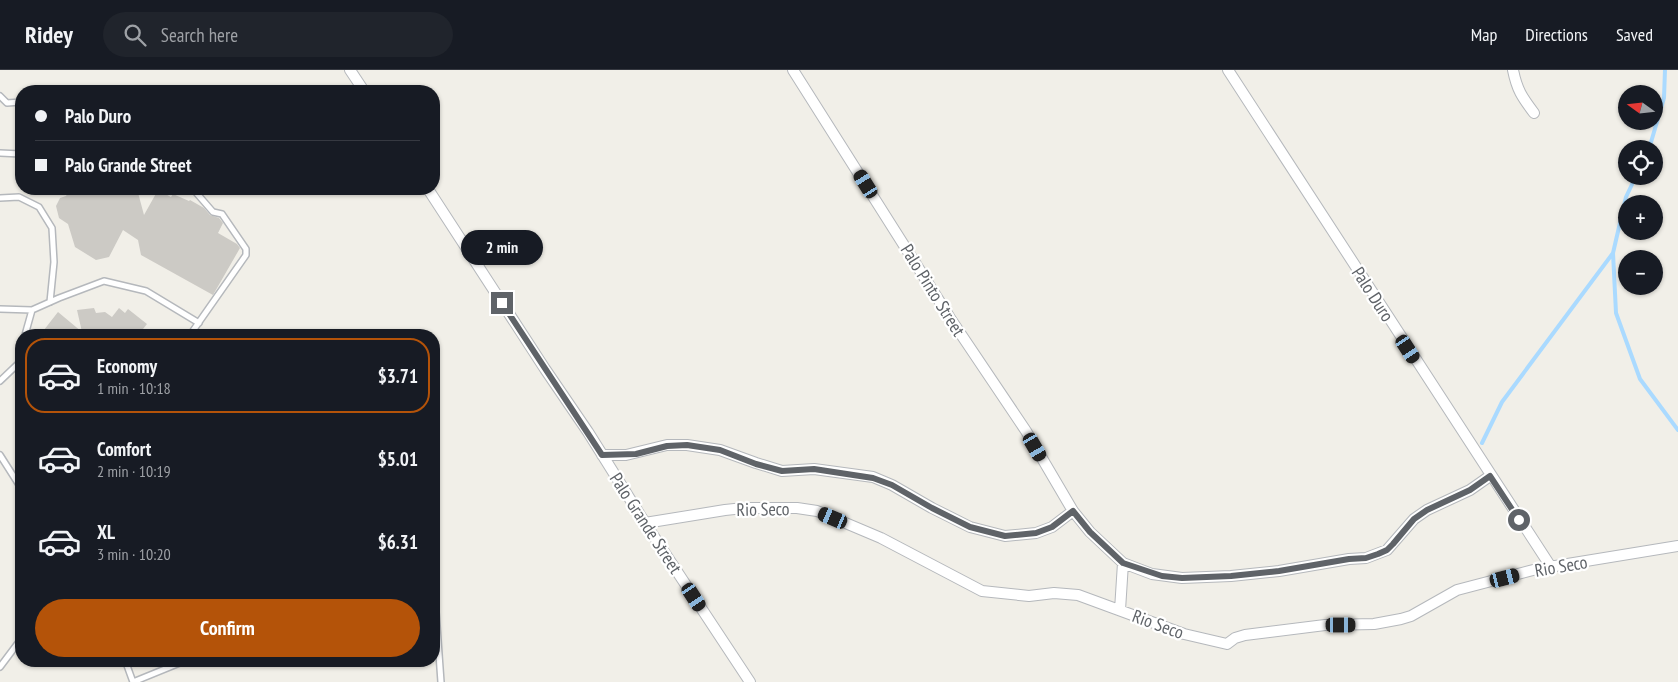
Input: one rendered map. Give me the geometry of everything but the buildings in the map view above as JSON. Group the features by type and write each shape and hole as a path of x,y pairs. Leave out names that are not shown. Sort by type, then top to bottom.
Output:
{"street":[{"path":"350,70 360,85"},
{"name":"Palo Pinto Street","path":"793,70 950,318 1026,431 1073,511"},
{"name":"Palo Duro","path":"1228,70 1490,476 1551,567"},
{"path":"1514,70 1516,86 1534,113"},
{"name":"Palo Grande Street","path":"432,195 750,682"},
{"path":"602,455 631,454 667,446 687,445 720,450 756,464 782,471 814,469 873,478 892,485 970,527 1005,536 1036,533 1052,527 1073,511 1090,532 1123,563 1152,574 1182,578 1231,576 1279,571 1349,559 1366,558 1387,550 1414,519 1427,510 1470,490 1490,476"},
{"name":"Rio Seco","path":"645,523 734,509 797,508 817,511 881,538 982,592 1029,596 1054,593 1078,595 1184,634 1227,644 1235,638 1245,635 1325,625 1374,624 1401,619 1411,616 1457,590 1551,567 1678,546"},
{"path":"1120,610 1123,563"}],"lane":[{"path":"0,96 7,103 15,102"},
{"path":"0,153 15,154"},
{"path":"194,329 246,255 246,249 222,214 213,212 199,195"},
{"path":"0,198 19,197 39,207 52,228 54,262 50,302"},
{"path":"0,309 32,310 104,281 146,291 199,323"},
{"path":"27,329 32,310"},
{"path":"0,381 15,367"},
{"path":"0,455 15,479"},
{"path":"0,667 15,647"},
{"path":"128,667 133,682 170,667"},
{"path":"440,667 441,682"}],"waterway":[{"path":"1652,140 1664,98 1665,70"},
{"path":"1632,185 1626,197 1613,253 1616,313 1640,379 1678,430"},
{"path":"1482,443 1502,402 1613,253"}],"route":[{"path":"502,303 602,455 636,454 667,446 687,445 720,450 756,464 782,471 814,469 860,475 892,485 970,527 995,535 1036,533 1052,527 1073,511 1090,532 1123,563 1152,574 1182,578 1231,576 1366,558 1387,550 1414,519 1427,510 1470,490 1490,476 1519,520"}]}
